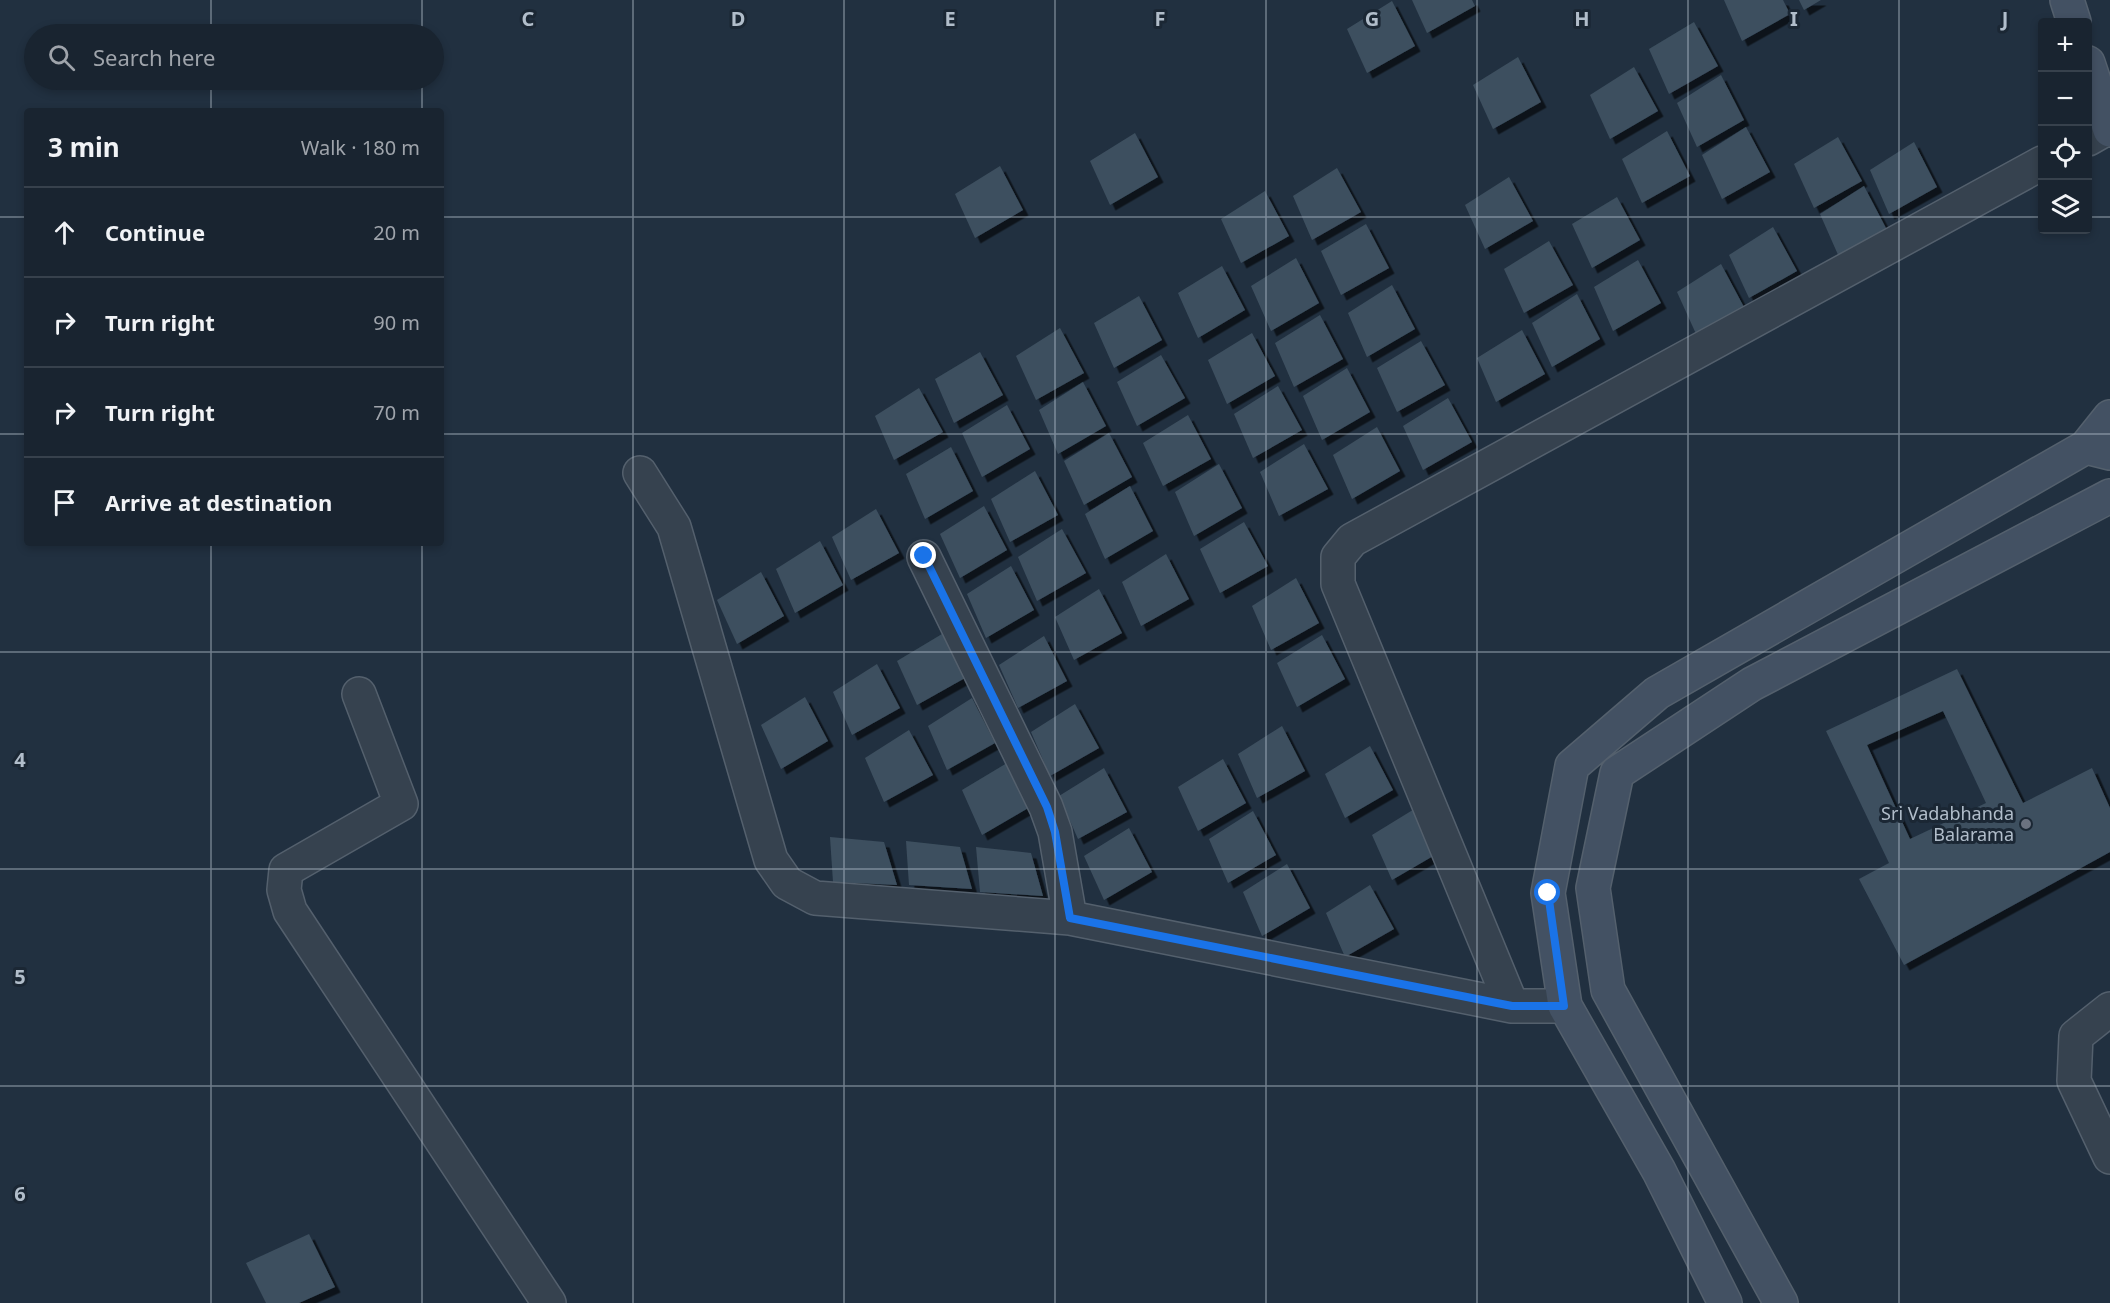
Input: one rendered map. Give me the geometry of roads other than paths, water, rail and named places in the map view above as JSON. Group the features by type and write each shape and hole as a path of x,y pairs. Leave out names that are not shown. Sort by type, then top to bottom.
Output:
{"main road":[{"path":"2067,0 2073,18"},
{"path":"2090,72 2102,132"},
{"path":"1725,1303 1659,1171 1564,1006 1548,893 1572,766 1657,693 2098,450 2110,417"},
{"path":"1781,1303 1608,990 1593,888 1617,773 1752,684 2110,496"}],"street":[{"path":"1512,1006 1338,584 1338,557 1352,540 2038,166"},
{"path":"640,473 674,527 771,860 787,883 815,898 1070,918 1512,1006 1564,1006"},
{"path":"924,556 1047,807 1055,832 1070,918"},
{"path":"359,694 401,804 286,870 284,890 290,911 549,1303"},
{"path":"2110,1009 2076,1036 2074,1081 2110,1156"}],"place":[{"name":"Sri Vadabhanda Balarama","path":"2026,824"}]}
